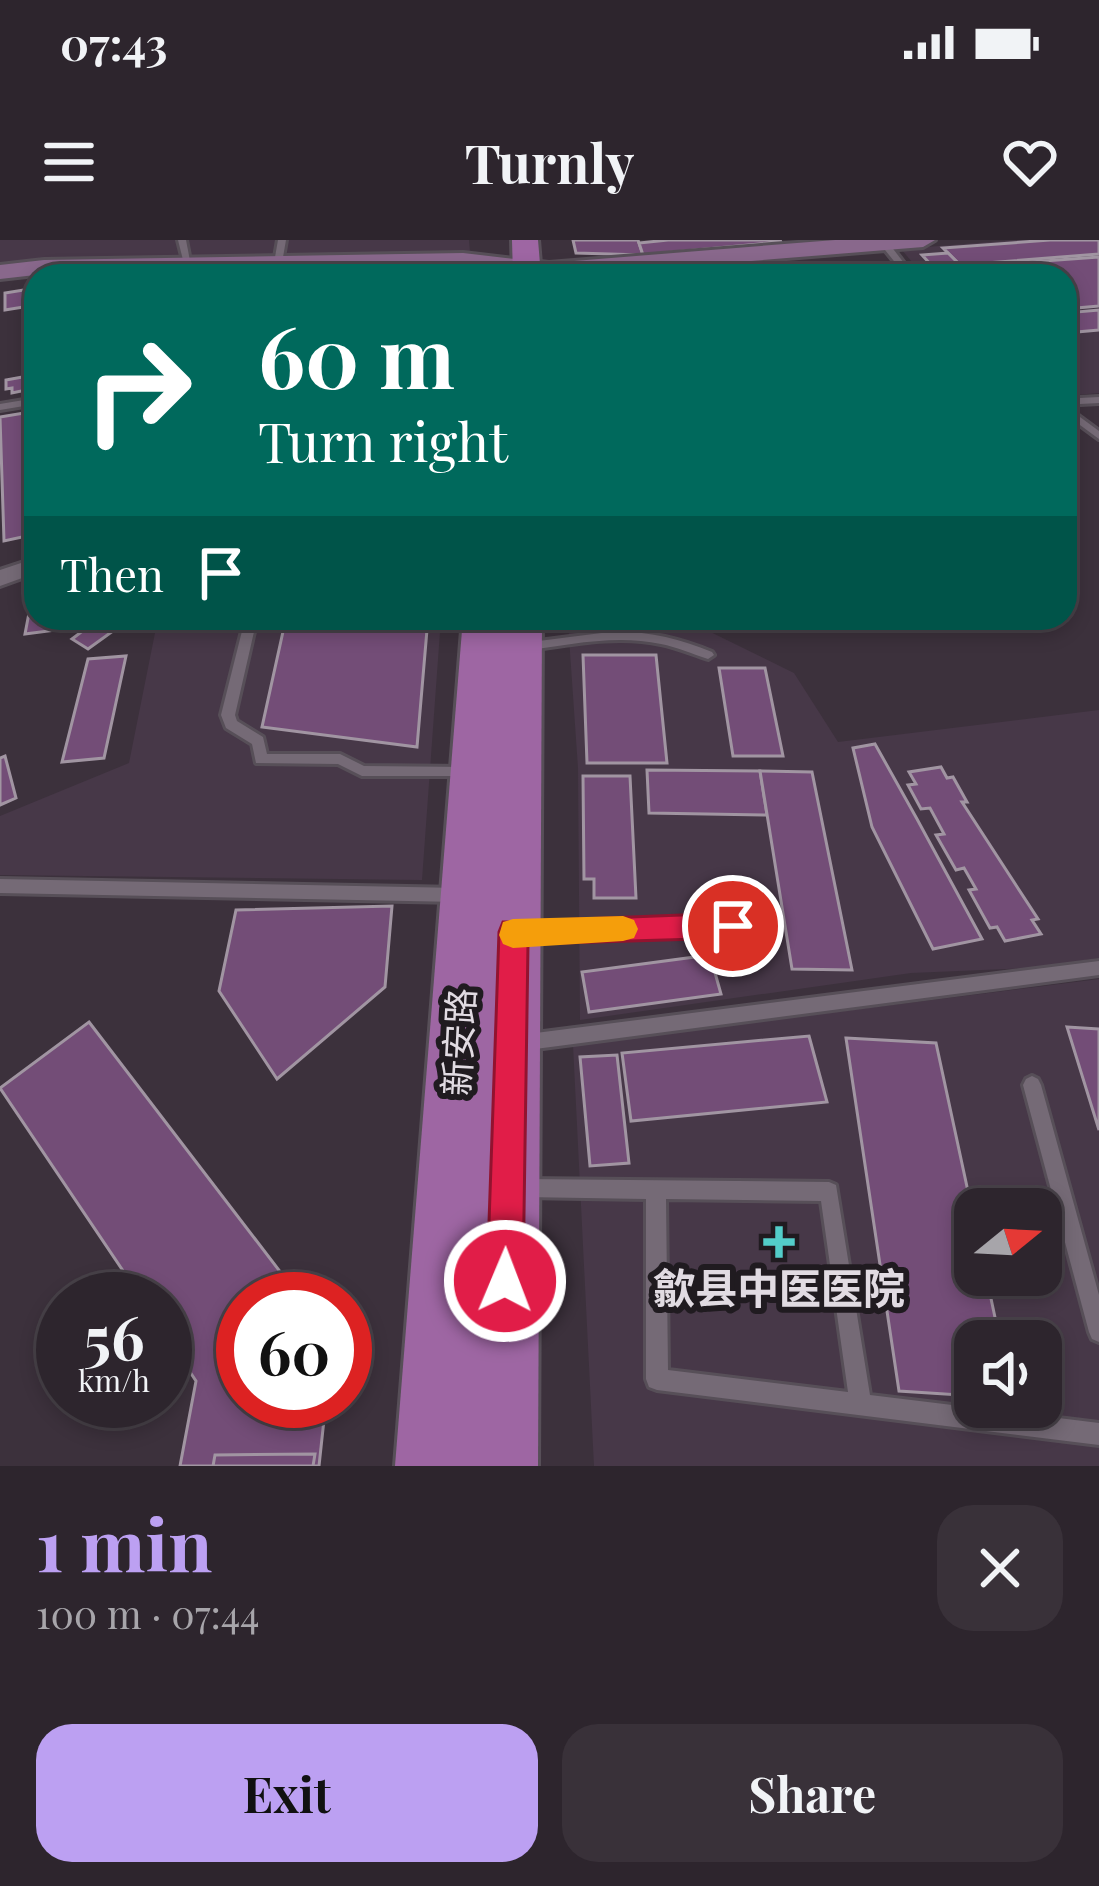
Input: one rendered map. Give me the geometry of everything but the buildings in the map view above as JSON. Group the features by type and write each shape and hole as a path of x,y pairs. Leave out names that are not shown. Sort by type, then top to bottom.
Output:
{"main road":[{"name":"新安路","path":"434,1466 475,772 508,630"},
{"name":"新安路","path":"500,1466 513,932 508,630"}],"street":[{"path":"641,264 923,240"},
{"path":"128,264 185,252 514,261"}],"lane":[{"path":"884,243 901,264"},
{"path":"1080,401 1099,400"},
{"path":"248,630 228,716 231,724 258,741 261,760 340,758 362,771 475,772"},
{"path":"554,630 677,641 708,656"},
{"path":"0,886 468,895"},
{"path":"513,932 733,926"},
{"path":"511,1045 1099,968"},
{"path":"1032,1085 1099,1332"},
{"path":"507,1188 829,1192 861,1404"},
{"path":"656,1190 657,1379 1099,1434"}],"shaded area":[{"path":"0,240 469,240 470,252 107,259 0,268"},
{"path":"1015,240 1099,240 1099,393 1077,395 1077,264 914,264 901,249"},
{"path":"156,630 440,630 422,880 0,875 0,816 129,763"},
{"path":"568,630 706,630 794,673 838,742 1099,710 1099,958 1028,968 911,973 580,1020 578,768"},
{"name":"歙县中医医院","path":"1099,979 1099,1466 594,1466 573,1045"}],"slow traffic":[{"path":"513,935 623,929"}],"place":[{"name":"歙县中医医院","path":"779,1242"}],"route":[{"path":"505,1281 513,932 733,926"}]}
